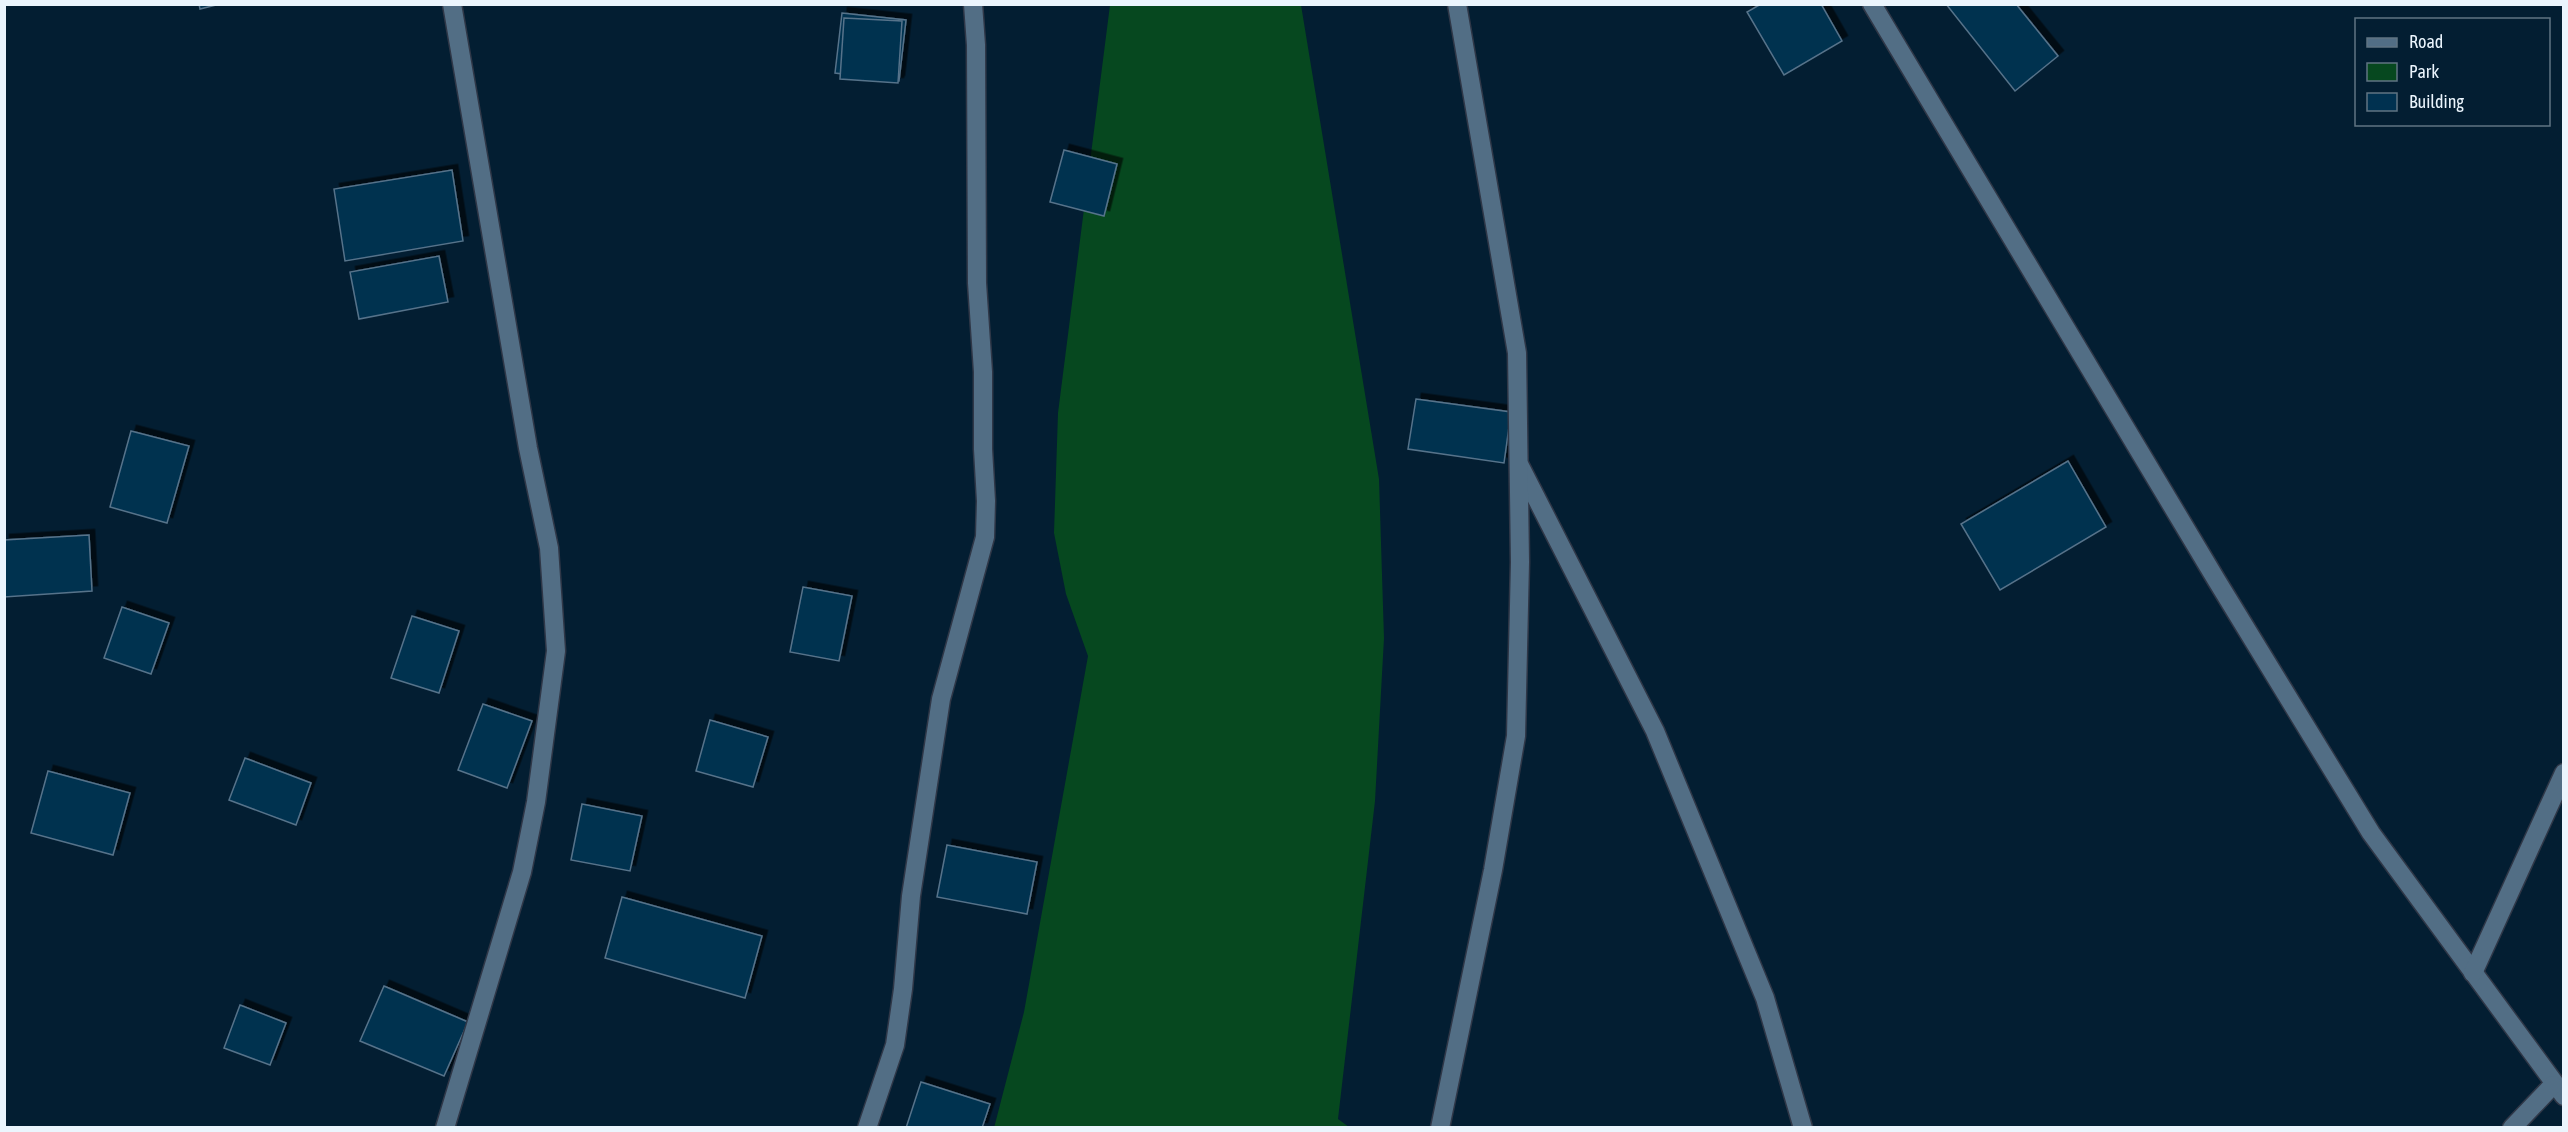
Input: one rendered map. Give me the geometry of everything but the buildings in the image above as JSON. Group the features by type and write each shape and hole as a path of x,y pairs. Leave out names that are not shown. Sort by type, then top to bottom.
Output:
{"street":[{"path":"445,1128 522,872 536,802 556,651 549,548 526,436 452,4"},
{"path":"867,1128 895,1045 912,896 940,699 985,537 983,372 977,283 976,45 973,4"},
{"path":"1440,1128 1493,870 1516,736 1520,562 1517,353 1456,4"},
{"path":"1872,4 2217,581 2371,833 2558,1090 2512,1128"},
{"path":"1518,461 1654,731 1765,998 1803,1128"},
{"path":"2473,973 2564,772"}],"green space":[{"path":"1110,5 1301,5 1379,479 1384,638 1375,801 1338,1119 1349,1127 994,1128 1024,1012 1088,656 1066,594 1054,533 1058,413"}]}
